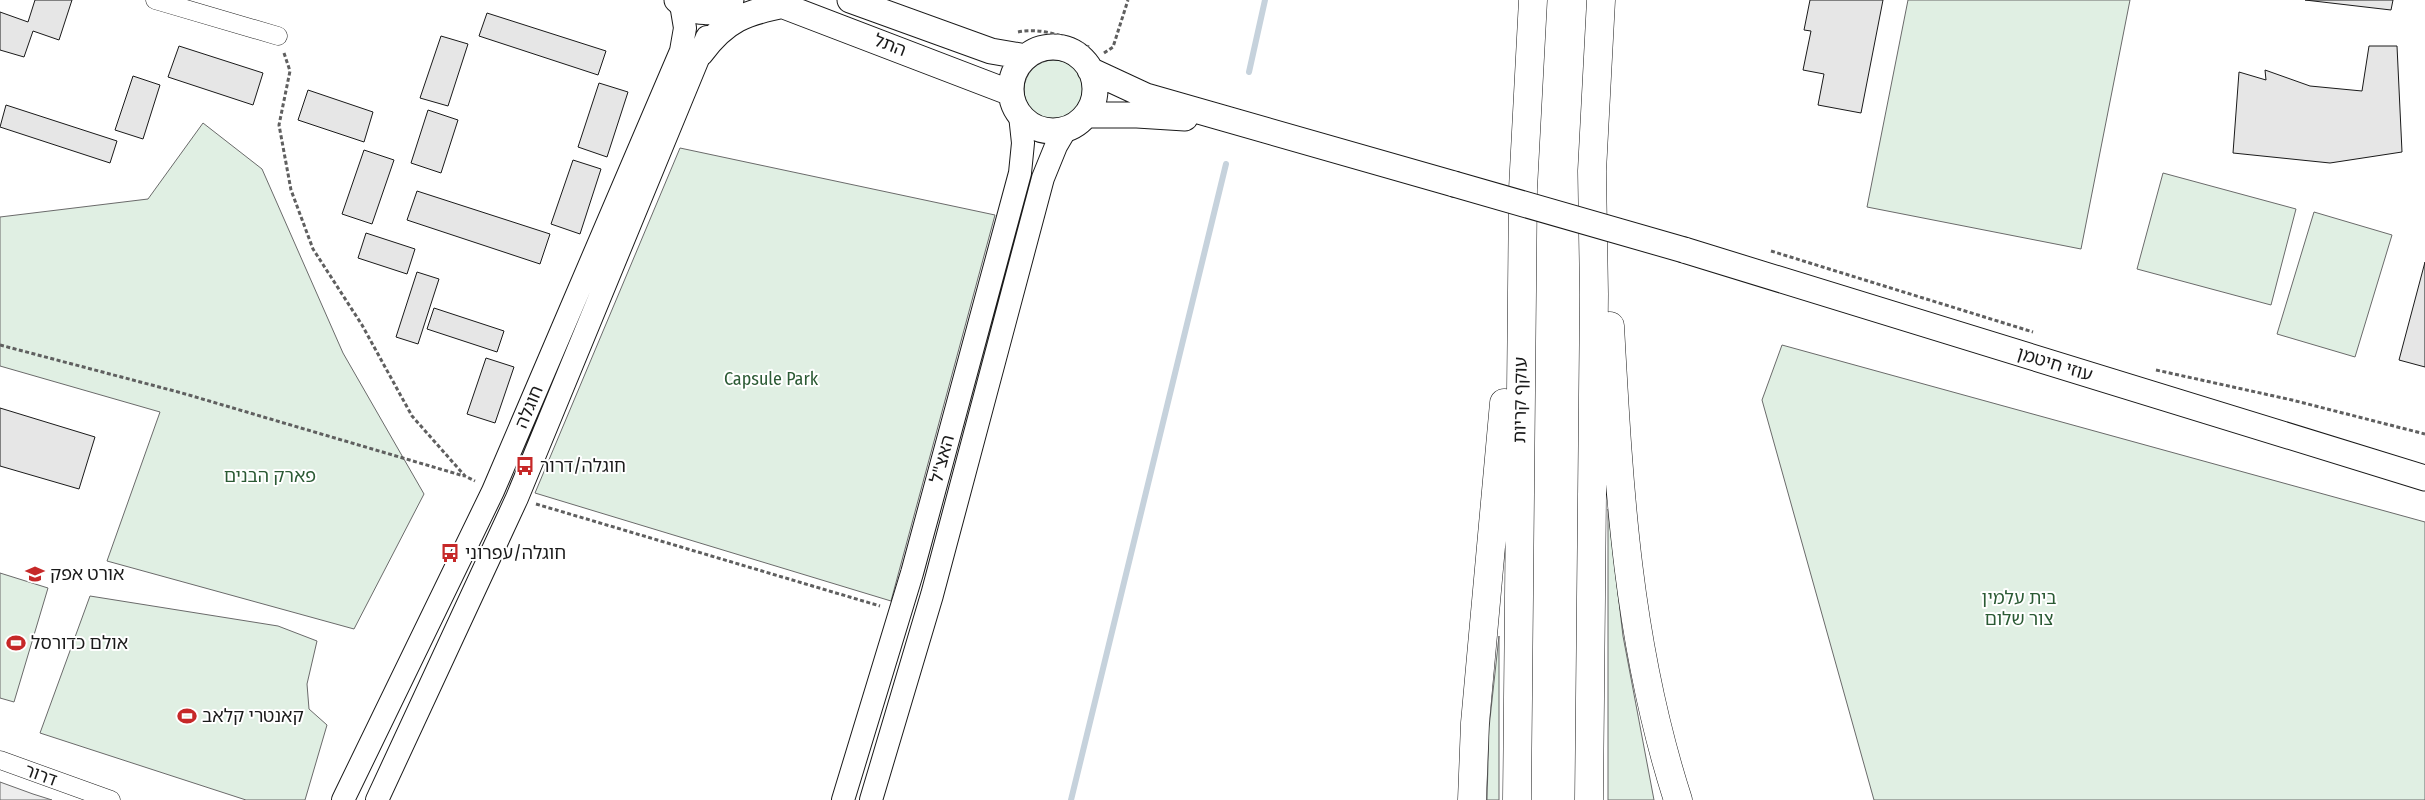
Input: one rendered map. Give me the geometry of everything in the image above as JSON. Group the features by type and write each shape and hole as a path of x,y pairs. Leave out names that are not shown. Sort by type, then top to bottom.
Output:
{"highway":[{"name":"עוקף קריות","path":"1516,800 1523,189 1533,0"},
{"path":"1589,800 1594,294 1592,171 1601,0"},
{"path":"1597,84 1617,460 1626,558 1648,691 1678,800"},
{"path":"1472,800 1475,723 1523,189"}],"main road":[{"name":"התל","path":"850,0 933,32 1000,53 1026,57"},
{"path":"679,2 699,11 724,5"},
{"name":"התל","path":"777,3 1015,104"},
{"path":"700,53 719,30 738,18 777,3"},
{"path":"1096,59 1095,90 1092,104 1086,115 1077,124 1066,129 1053,131 1040,129 1029,124 1015,104 1012,80 1017,68 1026,57 1038,50 1051,47 1065,49 1077,55 1096,59 1146,96 1264,131"},
{"path":"1086,115 1137,115 1186,118 1264,131"},
{"name":"עוזי חיטמן","path":"1264,131 1684,250 2425,478"}],"street":[{"path":"155,0 278,36"},
{"name":"חוגלה","path":"343,800 493,491 681,51 685,28 679,2"},
{"name":"חוגלה","path":"377,800 517,498 700,53 724,5"},
{"name":"האצ\"ל","path":"843,800 900,612 1020,173 1023,143 1015,104"},
{"name":"האצ\"ל","path":"871,800 932,595 1043,178 1056,146 1066,129"},
{"name":"דרור","path":"0,760 111,800"}],"path":[{"path":"1000,53 1008,34 1031,30 1070,38 1096,59 1113,47 1128,0"},
{"path":"278,36 290,71 279,125 291,190 313,249 362,325 412,416 465,476"},
{"path":"1769,250 2042,334"},
{"path":"0,345 182,393 465,476 493,491"},
{"path":"2154,369 2292,400 2425,434"},
{"path":"517,498 900,612"}],"green space":[{"path":"1908,0 2130,0 2081,249 1867,207"},
{"path":"1048,60 1060,60 1071,65 1079,73 1084,84 1082,102 1071,115 1060,120 1048,120 1037,115 1029,107 1024,96 1024,84 1029,73 1037,65"},
{"name":"פארק הבנים","path":"203,123 262,169 343,353 424,494 354,629 107,561 160,412 0,366 0,217 148,199"},
{"name":"Capsule Park","path":"680,148 995,215 891,601 535,493"},
{"path":"2163,173 2296,209 2271,305 2137,269"},
{"path":"2314,212 2392,235 2355,357 2277,334"},
{"name":"בית עלמין צור שלום","path":"1782,345 2425,522 2425,800 1874,800 1762,400"},
{"path":"1608,509 1623,636 1654,800 1608,800"},
{"name":"אולם כדורסל","path":"0,573 48,588 14,702 0,698"},
{"path":"90,596 278,626 317,641 307,684 309,709 327,725 305,800 246,800 40,733"},
{"path":"1499,636 1499,800 1487,800 1489,728"}],"shaded area":[{"path":"0,782 33,794 52,800 0,800"}],"building":[{"path":"35,0 72,0 59,40 33,31 24,57 0,50 0,12 28,22"},
{"path":"1810,0 1883,0 1861,113 1818,105 1824,74 1803,70 1811,31 1804,30"},
{"path":"2305,0 2393,0 2391,10"},
{"path":"487,13 606,51 598,75 479,36"},
{"path":"441,36 468,44 448,106 420,98"},
{"path":"179,46 263,73 253,105 168,77"},
{"path":"2369,46 2397,46 2402,152 2330,163 2233,153 2239,72 2266,80 2265,70 2310,86 2362,91"},
{"path":"133,76 160,85 143,139 115,130"},
{"path":"599,83 628,92 607,157 578,147"},
{"path":"308,90 373,112 364,142 298,120"},
{"path":"6,105 117,141 110,163 0,127"},
{"path":"428,110 458,120 441,173 411,163"},
{"path":"364,150 394,160 372,224 342,214"},
{"path":"573,160 601,169 580,234 551,224"},
{"path":"417,191 550,234 540,264 407,220"},
{"path":"366,233 415,249 407,274 358,258"},
{"path":"2425,262 2425,367 2399,360"},
{"path":"417,272 439,279 418,344 396,337"},
{"path":"434,308 504,331 497,352 427,329"},
{"path":"486,358 514,367 495,423 467,414"},
{"path":"0,408 95,437 79,489 0,466"}],"waterway":[{"path":"1249,72 1265,0"},
{"path":"1071,800 1226,164"}],"place":[{"name":"חוגלה/דרור","path":"525,466"},
{"name":"חוגלה/עפרוני","path":"450,553"},
{"name":"אורט אפק","path":"35,574"},
{"name":"אולם כדורסל","path":"16,643"},
{"name":"קאנטרי קלאב","path":"187,716"}]}
